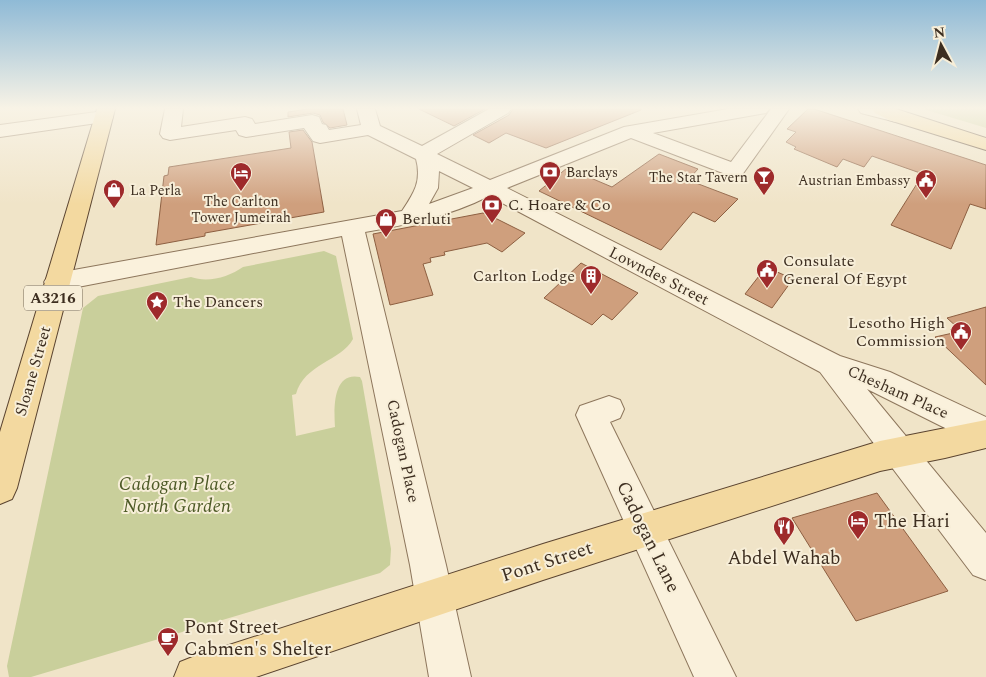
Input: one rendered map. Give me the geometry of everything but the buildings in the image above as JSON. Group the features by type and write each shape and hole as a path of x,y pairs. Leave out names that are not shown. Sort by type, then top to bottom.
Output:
{"main road":[{"name":"Sloane Street","path":"0,488 97,141"},
{"name":"Chesham Place","path":"900,452 945,444 986,433"},
{"name":"Pont Street","path":"195,677 644,530 880,456 900,452"}],"street":[{"name":"Lowndes Street","path":"395,141 830,364"},
{"path":"405,216 429,187 430,177 424,155 448,141"},
{"path":"58,282 352,227 468,200 488,188 607,141"},
{"path":"656,141 735,171 757,141"},
{"name":"Cadogan Place","path":"352,227 435,599 450,677"},
{"name":"Chesham Place","path":"830,364 880,381 941,409 986,433"},
{"name":"Chesham Place","path":"830,364 986,562"},
{"name":"Cadogan Lane","path":"609,409 591,414 644,530 715,677"}],"green space":[{"name":"Cadogan Place North Garden","path":"324,251 336,256 353,339 340,353 314,369 300,384 296,394 292,395 296,436 335,427 335,402 340,386 344,380 351,377 360,377 391,549 390,565 380,573 31,677 9,677 7,666 83,308 98,296 191,277 198,279 218,278 231,274 243,267"}],"place":[{"name":"Barclays","path":"550,191"},
{"name":"The Carlton Tower Jumeirah","path":"241,192"},
{"name":"The Star Tavern","path":"764,196"},
{"name":"Austrian Embassy","path":"926,199"},
{"name":"La Perla","path":"114,209"},
{"name":"C. Hoare & Co","path":"492,224"},
{"name":"Berluti","path":"386,238"},
{"name":"Consulate General Of Egypt","path":"767,289"},
{"name":"Carlton Lodge","path":"591,295"},
{"name":"The Dancers","path":"157,321"},
{"name":"Lesotho High Commission","path":"961,351"},
{"name":"The Hari","path":"858,540"},
{"name":"Abdel Wahab","path":"784,546"},
{"name":"Pont Street Cabmen's Shelter","path":"168,657"}]}
